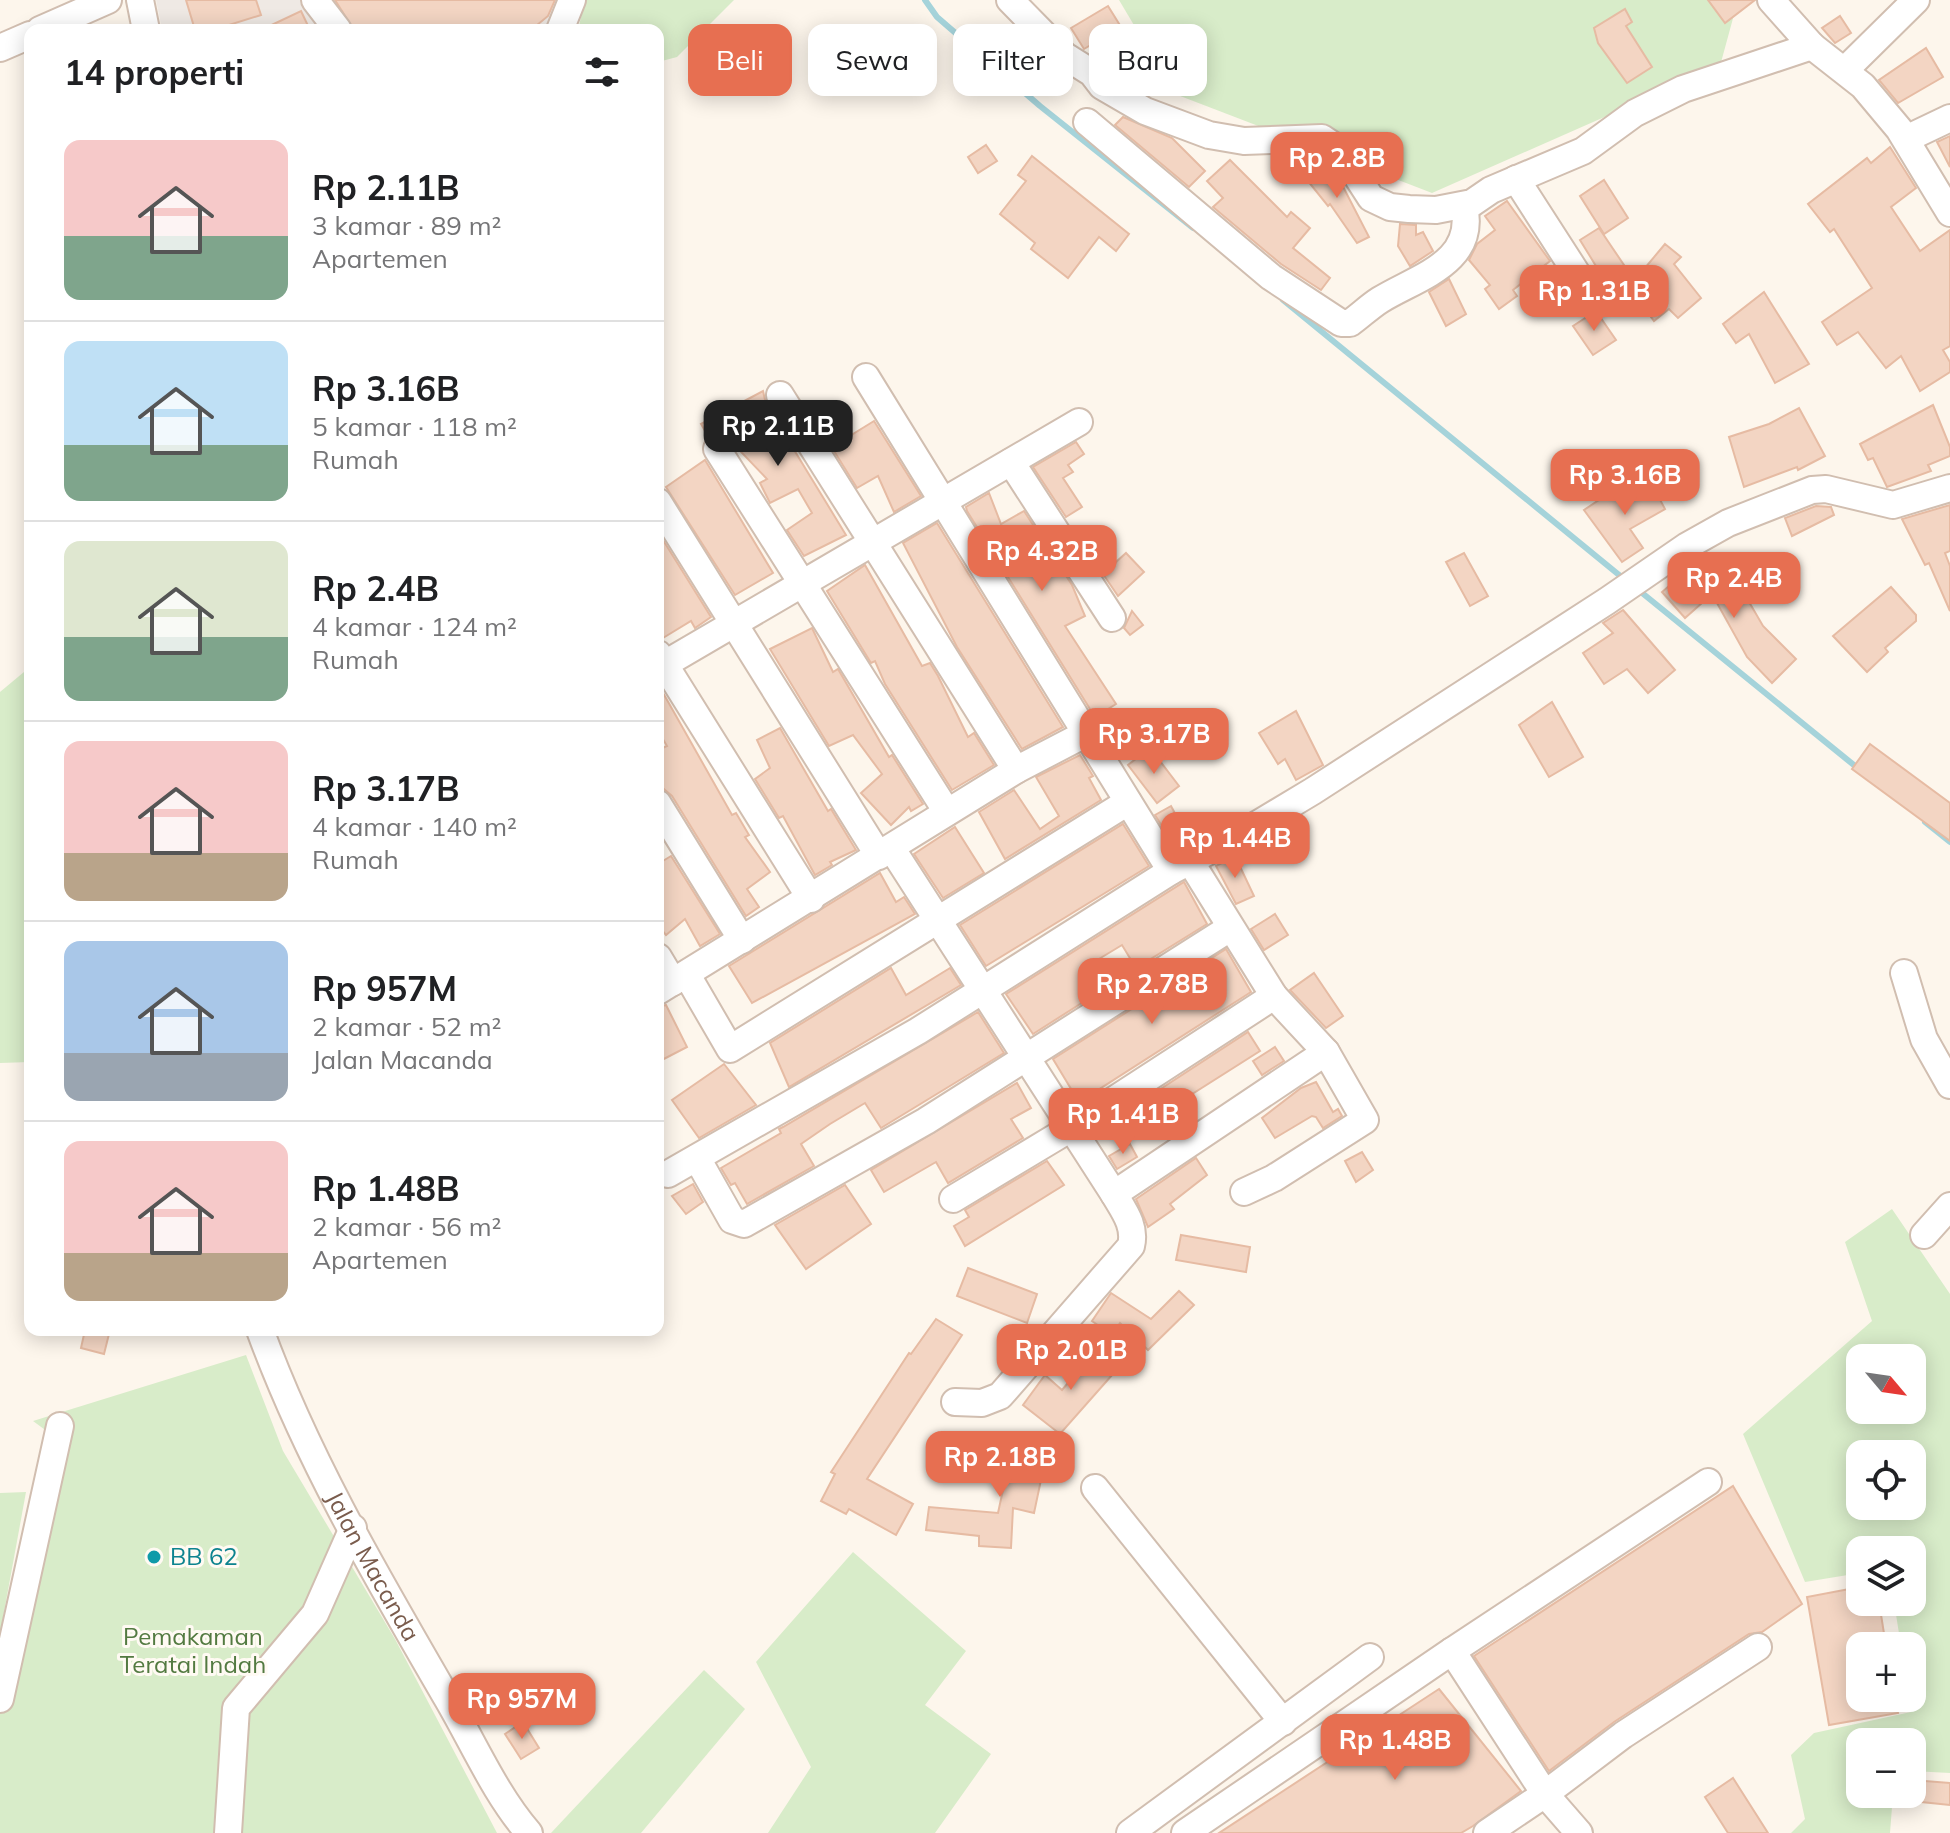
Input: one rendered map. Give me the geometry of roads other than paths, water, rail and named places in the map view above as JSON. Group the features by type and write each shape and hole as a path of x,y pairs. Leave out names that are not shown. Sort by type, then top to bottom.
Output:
{"street":[{"path":"54,24 108,0"},
{"path":"140,0 145,24"},
{"path":"315,0 333,24"},
{"path":"562,24 572,0"},
{"path":"1010,0 1065,56 1092,73 1102,86 1145,111 1209,135 1244,141 1322,138 1340,150 1365,192 1379,203 1409,209 1464,206 1516,179 1583,151 1635,113 1683,89 1812,46"},
{"path":"1771,0 1812,46 1863,86 1906,139 1950,213"},
{"path":"1845,70 1916,0"},
{"path":"0,48 24,38"},
{"path":"1906,139 1950,118"},
{"path":"1087,122 1271,277 1341,323 1350,323 1379,301 1452,259 1463,237 1464,206"},
{"path":"1516,179 1581,280"},
{"path":"866,377 941,504 1128,802 1230,928 1274,996 1326,1052 1364,1116 1364,1123 1274,1178 1244,1192"},
{"path":"780,395 1016,770"},
{"path":"664,660 805,585 1079,422"},
{"path":"717,449 947,812"},
{"path":"1011,462 1112,618"},
{"path":"668,1174 918,1031 1180,866 1287,807 1728,523 1804,492 1826,489 1893,505 1950,488"},
{"path":"664,512 886,852 941,919 1132,1225 1131,1246 1000,1396 982,1403 955,1402"},
{"path":"664,668 811,899"},
{"path":"1085,734 1016,770 673,983 730,1049 1128,802"},
{"path":"664,814 742,940"},
{"path":"697,1158 732,1220 744,1224 926,1121 1230,928"},
{"path":"1904,973 1924,1039 1950,1085"},
{"path":"953,1199 1071,1128 1274,996"},
{"path":"1114,1194 1326,1052"},
{"path":"1924,1235 1950,1206"},
{"name":"Jalan Macanda","path":"262,1336 282,1389 353,1528 435,1678 529,1833"},
{"path":"0,1699 60,1426"},
{"path":"1185,1833 1708,1482"},
{"path":"1095,1488 1283,1722"},
{"path":"228,1833 236,1708 315,1614 353,1528"},
{"path":"1487,1833 1623,1735 1758,1647"},
{"path":"1452,1651 1545,1794 1579,1833"},
{"path":"1130,1833 1370,1657"}],"waterway":[{"path":"925,0 937,17 1040,106 1193,228"},
{"path":"1283,300 1624,579"},
{"path":"1636,588 1860,770"},
{"path":"1925,822 1950,842"}],"place":[{"name":"BB 62","path":"154,1557"}],"park label":[{"name":"Pemakaman Teratai Indah","path":"193,1651"}]}
